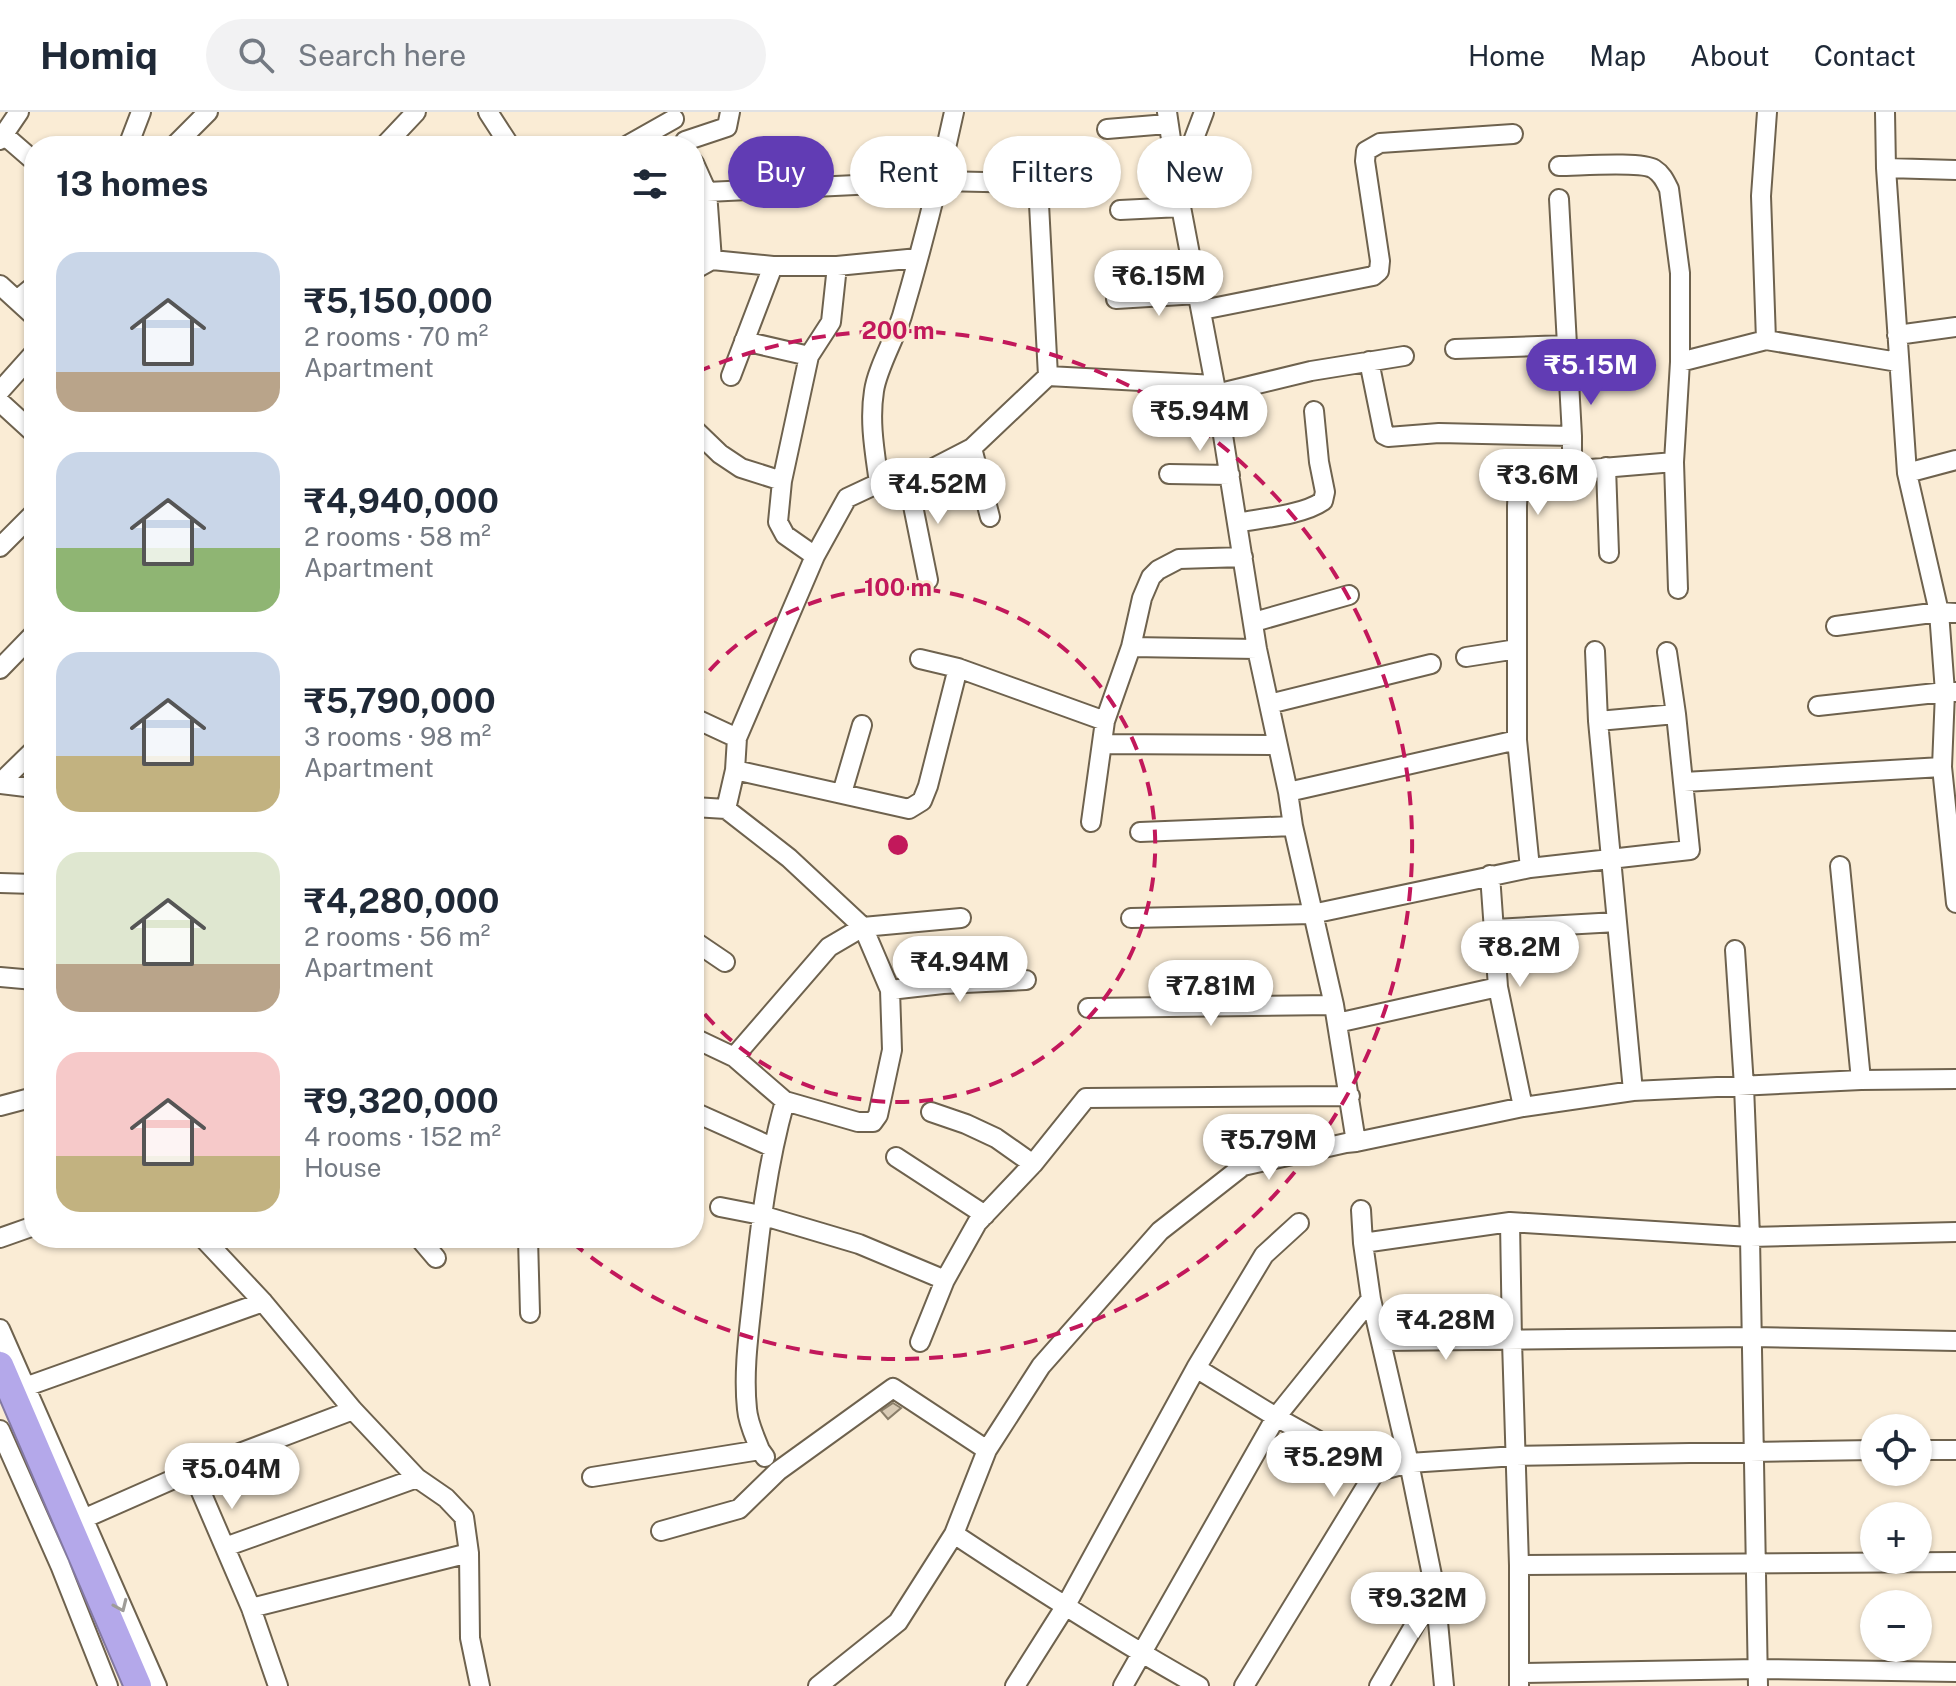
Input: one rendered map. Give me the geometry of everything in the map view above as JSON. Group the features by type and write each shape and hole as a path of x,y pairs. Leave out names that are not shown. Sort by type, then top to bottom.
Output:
{"highway":[{"path":"0,1365 138,1686"},
{"path":"0,1404 121,1686"}],"street":[{"path":"19,112 2,138 24,154"},
{"path":"132,136 141,112"},
{"path":"184,136 208,112"},
{"path":"399,136 416,112"},
{"path":"488,112 504,136"},
{"path":"704,137 727,127 730,112"},
{"path":"949,136 954,112"},
{"path":"1195,136 1204,112"},
{"path":"1766,340 1761,196 1767,112"},
{"path":"1885,112 1886,168 1907,473 1947,613 1950,692 1942,767 1956,903"},
{"path":"641,136 672,116 682,136"},
{"path":"1107,129 1167,118"},
{"path":"1116,299 1200,302 1373,276 1379,271 1380,261 1366,151 1380,143 1513,134"},
{"path":"1559,166 1634,164 1652,168 1663,177 1669,189 1680,273 1680,362 1674,462 1678,589"},
{"path":"1886,168 1956,170"},
{"path":"967,182 1024,183 1034,192 1039,204 1048,376"},
{"path":"704,185 712,260"},
{"path":"707,192 850,185"},
{"path":"1559,199 1572,471"},
{"path":"879,483 872,423 874,388 900,320 932,208"},
{"path":"1120,210 1161,208"},
{"path":"1181,208 1216,389 1257,649 1336,1014 1356,1142"},
{"path":"704,264 712,260 773,266 837,266 918,258"},
{"path":"731,376 773,266"},
{"path":"815,556 785,535 778,522 782,481 809,356 831,322 837,266"},
{"path":"0,285 24,307"},
{"path":"17,300 24,294"},
{"path":"1897,335 1956,327"},
{"path":"1680,362 1766,340 1898,362"},
{"path":"744,341 809,356"},
{"path":"1455,349 1566,345"},
{"path":"726,809 735,770 737,738 815,556 847,498 879,483 908,481 972,448 1048,376 1216,389 1404,356"},
{"path":"1369,361 1384,435 1388,437 1439,433 1572,436"},
{"path":"0,391 24,364"},
{"path":"0,402 24,424"},
{"path":"1237,523 1299,511 1323,501 1325,492 1314,411"},
{"path":"704,439 741,468 782,481"},
{"path":"972,448 990,517"},
{"path":"1907,473 1956,460"},
{"path":"1530,868 1517,740 1517,506 1521,481 1531,474 1674,462"},
{"path":"1606,467 1609,553"},
{"path":"1169,474 1230,475"},
{"path":"908,481 928,580"},
{"path":"4,535 24,520"},
{"path":"1091,822 1105,721 1151,577 1179,559 1243,557"},
{"path":"1254,622 1349,595"},
{"path":"1836,626 1947,613"},
{"path":"0,669 24,644"},
{"path":"1131,647 1257,649"},
{"path":"1466,657 1517,649"},
{"path":"1595,651 1598,721 1633,1091"},
{"path":"1131,918 1312,914 1530,868 1690,850 1667,652"},
{"path":"920,659 958,668 1105,721"},
{"path":"1269,704 1431,664"},
{"path":"735,770 909,809 922,801 928,786 958,668"},
{"path":"1818,706 1950,692"},
{"path":"1598,721 1676,714"},
{"path":"704,723 737,738"},
{"path":"842,793 862,725"},
{"path":"1288,792 1517,740"},
{"path":"1103,744 1276,745"},
{"path":"0,783 24,760"},
{"path":"1684,782 1942,767"},
{"path":"0,783 24,787"},
{"path":"704,810 726,809 789,858 863,927 890,990 892,1050 878,1115 873,1122 858,1122 785,1101 734,1057 704,1043"},
{"path":"1140,832 1293,826"},
{"path":"1840,866 1861,1080"},
{"path":"1490,875 1498,987 1523,1107"},
{"path":"0,883 24,884"},
{"path":"734,1057 829,947 863,927 961,918"},
{"path":"1495,929 1617,922"},
{"path":"704,948 725,962"},
{"path":"1735,950 1750,1237 1758,1677"},
{"path":"0,977 24,979"},
{"path":"890,990 1026,980"},
{"path":"1088,1008 1336,1014 1498,987"},
{"path":"818,1686 898,1622 954,1534 987,1450 1041,1366 1160,1231 1243,1166 1523,1107 1633,1091 1861,1080 1956,1079"},
{"path":"920,1342 945,1280 977,1223 1033,1164 1086,1098 1350,1096"},
{"path":"0,1106 24,1100"},
{"path":"778,1471 760,1450 747,1413 746,1383 761,1215 772,1147 785,1101"},
{"path":"931,1112 996,1138 1033,1164"},
{"path":"704,1116 772,1147"},
{"path":"896,1157 985,1215"},
{"path":"720,1207 761,1215 859,1244 945,1280"},
{"path":"1361,1210 1371,1299 1435,1590 1444,1686"},
{"path":"1510,1222 1519,1680 1956,1672"},
{"path":"1363,1243 1510,1222 1750,1237 1956,1232"},
{"path":"1015,1686 1065,1607 1196,1368 1264,1255 1299,1223"},
{"path":"0,1238 24,1230"},
{"path":"212,1248 263,1302 353,1410 417,1478 446,1498 464,1517 469,1553 470,1638 480,1686"},
{"path":"428,1248 436,1258"},
{"path":"528,1248 530,1313"},
{"path":"1123,1686 1276,1417 1371,1299"},
{"path":"25,1387 263,1302"},
{"path":"0,1329 157,1686"},
{"path":"1381,1341 1752,1337 1956,1341"},
{"path":"1196,1368 1375,1472"},
{"path":"661,1531 739,1509 778,1471 893,1388 987,1450"},
{"path":"83,1519 192,1471 353,1410"},
{"path":"0,1430 60,1565 108,1686"},
{"path":"592,1477 760,1450"},
{"path":"1244,1686 1375,1472 1409,1463 1516,1456 1860,1450"},
{"path":"1932,1450 1956,1450"},
{"path":"192,1471 251,1608 278,1686"},
{"path":"225,1547 417,1478"},
{"path":"954,1534 1065,1607 1199,1686"},
{"path":"251,1608 469,1553"},
{"path":"1519,1565 1956,1562"},
{"path":"1379,1686 1435,1590"}],"building":[{"path":"893,1403 901,1408 888,1419 881,1411"}]}
